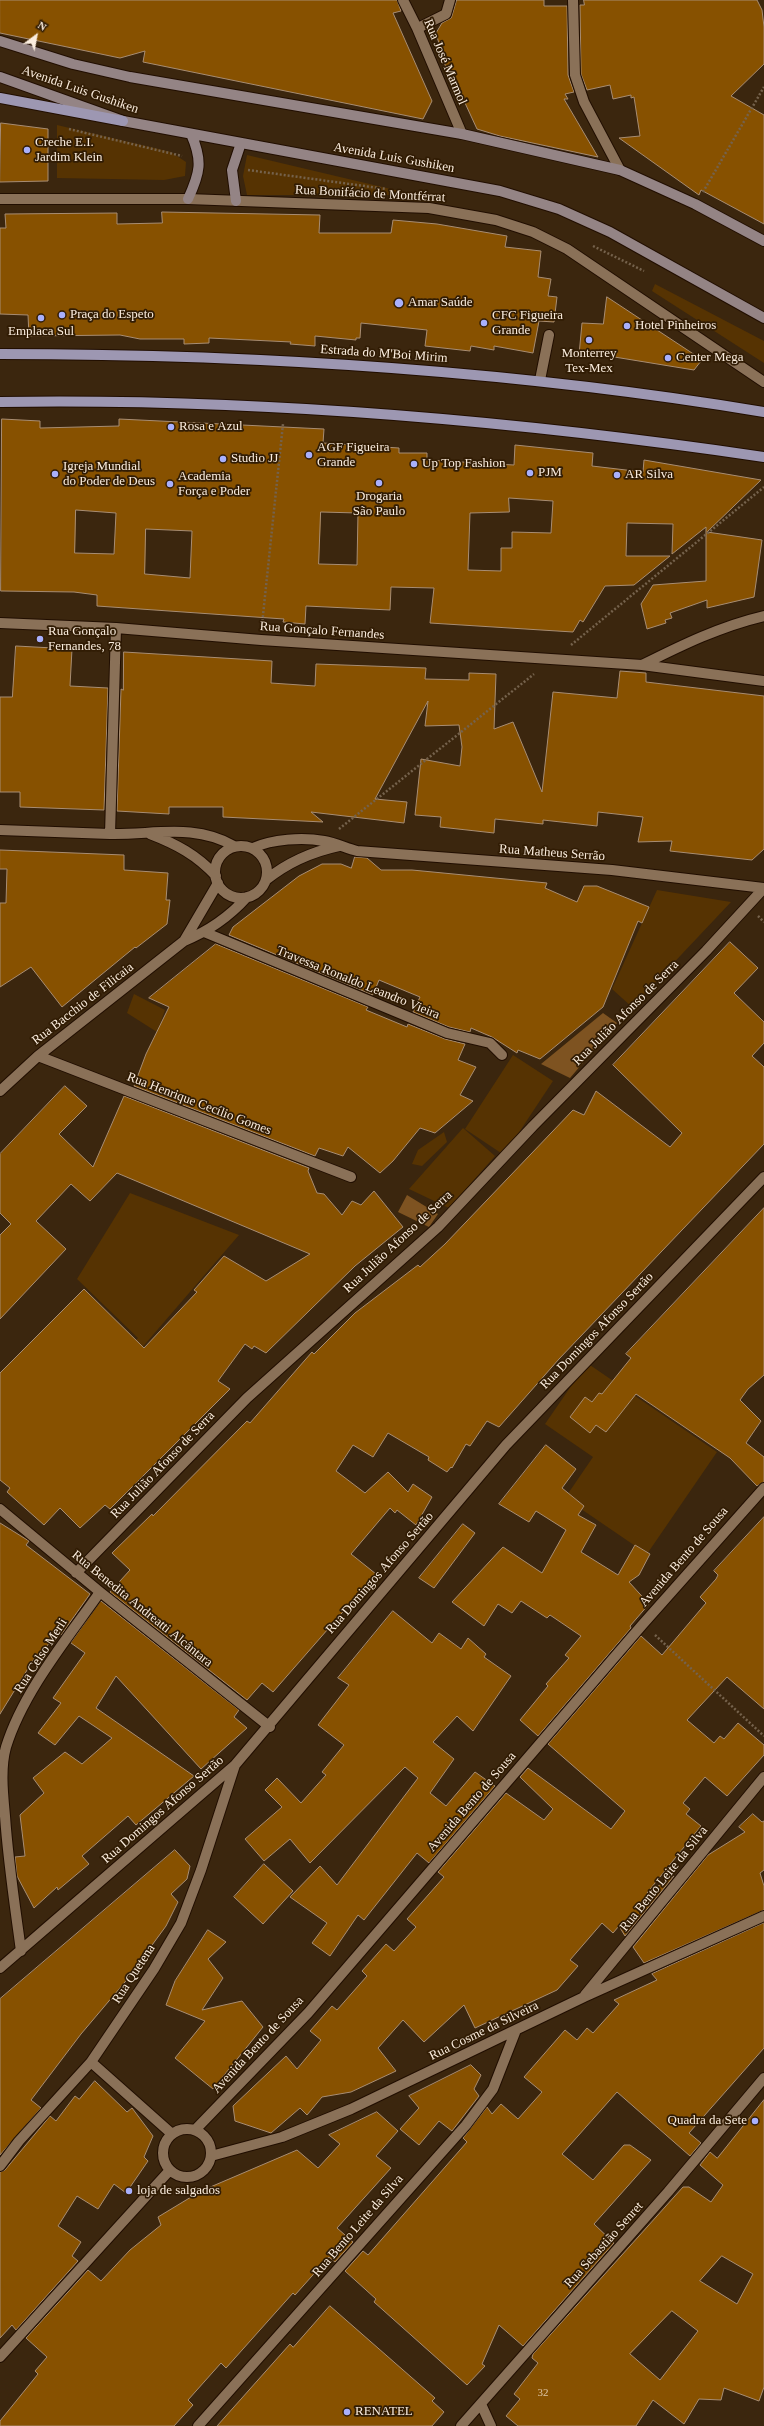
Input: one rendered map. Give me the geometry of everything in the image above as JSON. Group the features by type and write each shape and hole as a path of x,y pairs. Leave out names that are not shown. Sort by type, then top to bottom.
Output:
{"main road":[{"name":"Avenida Luis Gushiken","path":"0,41 72,64 130,77 462,134 620,170 695,204 764,241"},
{"name":"Avenida Luis Gushiken","path":"0,77 123,121 500,191 559,209 610,232 764,318"},
{"path":"0,98 123,121"},
{"path":"188,199 198,179 200,165 198,150 191,134"},
{"path":"236,201 232,170 241,143"},
{"name":"Estrada do M'Boi Mirim","path":"0,354 127,354 285,360 540,380 666,396 764,412"},
{"path":"0,402 69,401 284,408 634,439 764,457"}],"street":[{"name":"Rua José Marmol","path":"403,0 418,28 462,134"},
{"path":"418,28 446,14 450,0"},
{"path":"573,0 575,75 584,102 620,170"},
{"name":"Rua Bonifácio de Montférrat","path":"0,199 188,199 430,208 496,220 533,232 567,249 764,382"},
{"path":"540,380 548,335"},
{"path":"642,665 695,639 743,621 764,616"},
{"name":"Rua Gonçalo Fernandes","path":"0,623 116,628 260,640 642,665"},
{"path":"110,834 116,628"},
{"path":"642,665 764,681"},
{"path":"0,830 110,834 148,834 173,830 210,835 234,846 253,848 265,861 268,870 266,880 262,888 247,897 230,895 217,879 190,852 174,843 148,834"},
{"name":"Rua Matheus Serrão","path":"253,848 266,842 282,840 324,841 357,851 612,870 764,888"},
{"path":"217,879 216,866 219,857 234,846"},
{"name":"Rua Matheus Serrão","path":"266,880 295,860 318,851 339,846"},
{"name":"Rua Bacchio de Filicaia","path":"184,941 217,879"},
{"name":"Rua Julião Afonso de Serra","path":"76,1573 247,1398 438,1227 534,1126 706,951 764,888"},
{"name":"Rua Bacchio de Filicaia","path":"0,1091 38,1056 184,941 204,932 235,911 247,897"},
{"name":"Travessa Ronaldo Leandro Vieira","path":"204,932 447,1033 490,1043 502,1055"},
{"name":"Rua Henrique Cecílio Gomes","path":"38,1056 350,1177"},
{"name":"Rua Domingos Afonso Sertão","path":"0,1968 235,1765 270,1726 325,1657 506,1445 764,1177"},
{"name":"Avenida Bento de Sousa","path":"195,2130 308,2013 643,1624 764,1488"},
{"name":"Rua Benedita Andreatti Alcântara","path":"0,1509 76,1573 270,1726"},
{"name":"Rua Celso Merli","path":"21,1951 5,1826 2,1778 6,1748 16,1720 37,1685 100,1592"},
{"name":"Rua Quetena","path":"0,2166 19,2141 91,2062 154,1969 181,1923 201,1870 235,1765"},
{"name":"Rua Bento Leite da Silva","path":"584,1997 764,1777"},
{"name":"Rua Cosme da Silveira","path":"211,2156 282,2137 351,2109 584,1997 764,1916"},
{"name":"Rua Bento Leite da Silva","path":"198,2426 466,2125 492,2089 516,2030"},
{"path":"91,2062 172,2134"},
{"name":"Rua Sebastião Senret","path":"461,2426 668,2192 764,2078"},
{"path":"187,2129 195,2130 208,2141 211,2156 205,2169 192,2177 177,2175 170,2170 163,2156 164,2148 172,2134 187,2129"},
{"path":"0,2357 170,2170"},
{"path":"481,2404 491,2426"}],"path":[{"path":"695,204 764,87"},
{"path":"64,128 179,156"},
{"path":"260,640 284,408"},
{"path":"643,1624 764,1736"}],"shaded area":[{"path":"57,125 171,152 186,162 185,176 164,180 57,178"},
{"path":"247,155 416,195 247,195 243,176"},
{"path":"655,284 764,341 764,363 652,291"},
{"path":"657,890 731,902 632,1007 612,989"},
{"path":"134,994 165,1010 157,1032 127,1013"},
{"path":"603,1013 617,1023 570,1078 541,1064"},
{"path":"513,1055 553,1081 504,1155 465,1129"},
{"path":"463,1128 495,1156 449,1208 409,1189"},
{"path":"444,1132 447,1142 422,1166 412,1164 418,1150"},
{"path":"130,1193 239,1235 65,1437 63,1414 138,1338 77,1279"},
{"path":"407,1195 438,1214 429,1227 398,1212"},
{"path":"587,1363 717,1452 647,1554 565,1498 593,1457 545,1424"}],"building":[{"path":"0,0 397,0 401,11 393,13 432,101 423,119 143,62 145,51 120,58 0,33"},
{"path":"457,0 544,0 544,6 567,6 568,75 574,92 565,94 568,99 564,99 598,157 500,136 477,129 459,90 453,93 436,33 442,23 451,18"},
{"path":"584,0 757,0 762,10 764,27 764,64 731,96 764,115 764,224 701,190 699,195 619,138 640,136 634,97 631,98 631,95 613,99 610,85 587,90 581,74 580,5 584,5"},
{"name":"Creche E.I. Jardim Klein","path":"1,123 48,129 48,181 0,182"},
{"path":"162,212 320,215 319,233 391,233 393,220 437,224 507,236 505,247 541,251 538,277 551,279 548,296 557,297 554,322 539,321 533,353 494,346 494,350 471,346 470,351 425,346 427,330 361,323 360,338 356,338 356,340 315,336 315,346 290,344 291,342 209,338 209,343 184,344 184,339 140,339 120,335 29,336 28,315 0,314 0,228 6,228 5,214 117,213 117,224 162,223"},
{"name":"Hotel Pinheiros","path":"607,297 695,355 701,361 694,370 596,354 596,358 579,355 582,323 603,324"},
{"path":"2,419 40,421 40,428 119,426 119,419 324,429 323,443 399,448 399,453 427,453 427,460 514,465 515,445 593,453 592,466 643,472 644,460 761,480 707,532 762,540 754,597 707,608 707,600 670,613 672,618 665,620 666,623 647,629 641,604 653,585 706,581 706,527 672,554 673,524 627,523 626,556 670,556 634,585 605,586 583,622 580,620 573,632 430,623 434,588 391,587 390,610 306,606 305,624 283,622 284,619 97,606 97,595 74,592 1,591","holes":["509,498 553,501 551,533 512,532 512,548 501,548 501,571 468,570 470,513 509,512","76,510 116,513 114,554 75,553","321,512 358,513 357,565 319,564","146,529 192,531 190,578 145,574"]},
{"path":"16,646 72,649 70,686 108,688 104,810 20,807 20,792 0,792 0,697 12,697"},
{"path":"124,652 272,661 271,683 315,686 316,664 426,668 425,679 469,680 469,673 496,674 494,729 513,722 542,792 553,692 617,698 620,671 646,673 646,682 764,696 764,849 752,860 670,851 672,841 638,842 643,817 598,812 597,826 543,820 543,824 495,819 494,833 440,827 441,817 415,815 421,759 460,766 462,747 459,725 425,726 428,701 375,799 407,802 404,823 311,812 323,822 223,817 223,807 169,807 169,814 117,811 121,689 123,690"},
{"path":"0,850 124,855 124,870 168,873 166,900 170,900 167,924 136,948 135,947 62,1007 31,967 0,987 0,903 6,903 7,869 0,869"},
{"path":"355,857 367,858 381,870 412,870 547,883 545,888 577,902 584,886 597,886 649,907 642,923 638,921 603,1007 540,1059 518,1050 517,1053 492,1037 471,1028 470,1032 449,1027 413,1012 420,997 379,980 373,995 229,935 233,927 299,876 322,864 341,864 351,868"},
{"path":"730,942 758,968 734,993 764,1022 764,1043 752,1056 764,1067 764,1144 559,1359 499,1427 487,1421 470,1446 466,1444 452,1468 451,1467 447,1472 428,1460 429,1457 388,1433 373,1457 353,1445 336,1471 365,1493 388,1472 408,1492 413,1484 432,1497 416,1525 397,1510 395,1513 390,1508 351,1554 376,1574 273,1692 262,1683 247,1700 110,1592 130,1570 112,1553 152,1514 153,1516 247,1421 250,1423 312,1352 314,1354 355,1313 418,1265 420,1267 445,1244 573,1110 584,1115 596,1091 670,1147 682,1133 613,1065"},
{"path":"216,944 368,1007 366,1010 407,1027 408,1024 445,1039 465,1044 458,1060 476,1067 460,1095 473,1101 435,1133 420,1128 393,1161 380,1173 348,1147 343,1156 319,1148 315,1156 134,1086 146,1054 169,1007 149,998"},
{"path":"65,1086 87,1106 59,1134 93,1167 124,1096 309,1168 308,1171 317,1193 324,1194 342,1215 352,1201 361,1205 374,1191 403,1227 355,1266 266,1353 254,1346 252,1349 245,1344 218,1381 230,1389 110,1509 105,1505 80,1528 60,1508 44,1525 7,1492 10,1488 0,1480 0,1373 84,1289 144,1348 197,1292 194,1290 224,1256 266,1281 310,1254 117,1173 90,1201 71,1184 36,1221 66,1249 0,1319 0,1235 11,1224 0,1213 0,1154"},
{"path":"764,1208 764,1375 748,1389 740,1400 761,1421 746,1443 764,1457 764,1482 757,1486 730,1458 636,1394 606,1432 596,1425 590,1433 570,1417 585,1397 592,1402 599,1393 602,1394 631,1358 626,1354"},
{"path":"546,1445 576,1469 562,1488 584,1506 578,1515 596,1525 581,1552 618,1575 635,1545 650,1554 639,1575 629,1582 649,1604 630,1626 631,1628 538,1736 520,1720 548,1686 546,1684 569,1658 565,1655 581,1636 550,1615 547,1618 521,1601 512,1613 498,1604 484,1626 452,1602 503,1547 542,1573 566,1530 536,1511 529,1522 499,1504"},
{"path":"764,1517 764,1709 727,1677 687,1720 714,1743 720,1736 724,1739 738,1723 764,1745 764,1755 727,1796 705,1777 683,1803 690,1809 686,1814 701,1826 647,1893 674,1876 625,1936 619,1926 613,1933 602,1923 570,1960 578,1966 557,1990 475,2028 464,2005 424,2042 403,2020 378,2048 396,2071 351,2092 322,2097 307,2115 300,2108 271,2133 235,2121 233,2106 286,2056 297,2069 321,2040 310,2031 332,2006 337,2010 367,1976 362,1971 386,1944 394,1951 416,1927 407,1919 444,1877 438,1872 506,1793 544,1820 553,1809 520,1777 528,1768 611,1829 625,1811 548,1744 641,1636 662,1655 706,1603 700,1597 716,1579 718,1575 714,1571"},
{"path":"0,1523 29,1541 26,1545 90,1594 61,1635 57,1632 40,1656 37,1654 0,1714"},
{"path":"463,1524 475,1533 434,1588 419,1578"},
{"path":"101,1601 239,1710 234,1717 247,1728 201,1769 116,1676 96,1708 194,1776 136,1825 128,1816 82,1856 89,1864 58,1890 57,1887 34,1908 17,1876 15,1857 25,1856 20,1815 44,1793 33,1778 65,1752 82,1764 112,1738 79,1716 55,1745 38,1733 61,1703 53,1698 85,1653 71,1643"},
{"path":"393,1611 432,1643 439,1633 461,1649 468,1638 486,1654 484,1657 511,1676 473,1731 457,1716 433,1742 454,1759 430,1793 446,1806 475,1772 495,1786 429,1863 417,1853 364,1920 358,1915 330,1956 312,1943 327,1923 290,1897 320,1866 337,1885 418,1778 405,1767 310,1863 290,1839 264,1861 245,1839 282,1807 265,1790 277,1778 301,1803 326,1775 322,1772 344,1745 318,1725 349,1685 338,1678"},
{"path":"753,1814 762,1822 764,1821 764,1870 760,1873 764,1886 764,1910 644,1963 633,1947 708,1855 745,1832 739,1827"},
{"path":"175,1850 190,1866 187,1879 171,1894 178,1902 166,1926 125,1982 81,2034 31,2100 41,2108 0,2155 0,1999"},
{"path":"264,1864 293,1891 263,1924 234,1897"},
{"path":"764,1923 764,2048 689,2133 701,2143 690,2156 617,2092 562,2154 593,2180 624,2145 630,2145 651,2160 594,2224 614,2243 523,2346 499,2325 482,2364 485,2366 467,2385 374,2302 376,2299 345,2271 363,2251 368,2255 467,2142 463,2138 487,2107 492,2114 501,2104 518,2119 542,2092 524,2077 565,2030 577,2040 587,2028 593,2033 619,2004 614,2000 657,1980 652,1974"},
{"path":"208,1930 226,1942 208,1959 223,1978 202,2010 242,2001 263,2027 213,2089 175,2058 205,2021 166,2005 175,1981"},
{"path":"471,2065 481,2075 474,2089 479,2096 452,2131 439,2121 419,2145 400,2129 419,2108 409,2096"},
{"path":"95,2081 127,2112 132,2108 153,2136 144,2157 148,2161 126,2193 114,2184 98,2209 77,2196 58,2226 81,2242 72,2256 78,2261 16,2330 12,2325 0,2338 0,2172 5,2170 50,2116 56,2121 75,2096 79,2099"},
{"path":"764,2100 764,2387 759,2401 724,2388 721,2400 699,2399 684,2424 653,2400 636,2426 518,2426 506,2416 520,2399 514,2394 538,2363 532,2358 533,2354 683,2187 689,2187 711,2202 723,2185 700,2165 710,2152 717,2158","holes":["722,2256 753,2274 737,2304 700,2281","672,2311 698,2331 660,2380 630,2354"]},
{"path":"377,2112 398,2131 376,2156 391,2168 337,2228 353,2242 335,2262 329,2257 295,2295 293,2293 226,2368 221,2363 188,2400 193,2405 174,2426 0,2426 0,2421 38,2374 35,2371 47,2357 26,2338 88,2270 101,2281 130,2250 161,2225 158,2217 201,2191 297,2150 318,2168 340,2144 329,2135"},
{"path":"330,2306 435,2398 432,2401 444,2412 432,2426 217,2426 290,2344 293,2347"}],"place":[{"name":"Creche E.I. Jardim Klein","path":"27,150"},
{"name":"Amar Saúde","path":"399,303"},
{"name":"Praça do Espeto","path":"62,315"},
{"name":"Emplaca Sul","path":"41,318"},
{"name":"CFC Figueira Grande","path":"484,323"},
{"name":"Hotel Pinheiros","path":"627,326"},
{"name":"Monterrey Tex-Mex","path":"589,340"},
{"name":"Center Mega","path":"668,358"},
{"name":"Rosa e Azul","path":"171,427"},
{"name":"AGF Figueira Grande","path":"309,455"},
{"name":"Studio JJ","path":"223,459"},
{"name":"Up Top Fashion","path":"414,464"},
{"name":"PJM","path":"530,473"},
{"name":"Igreja Mundial do Poder de Deus","path":"55,474"},
{"name":"AR Silva","path":"617,475"},
{"name":"Drogaria São Paulo","path":"379,483"},
{"name":"Academia Força e Poder","path":"170,484"},
{"name":"Rua Gonçalo Fernandes, 78","path":"40,639"},
{"name":"Quadra da Sete","path":"755,2121"},
{"name":"loja de salgados","path":"129,2191"},
{"name":"RENATEL","path":"347,2412"}]}
